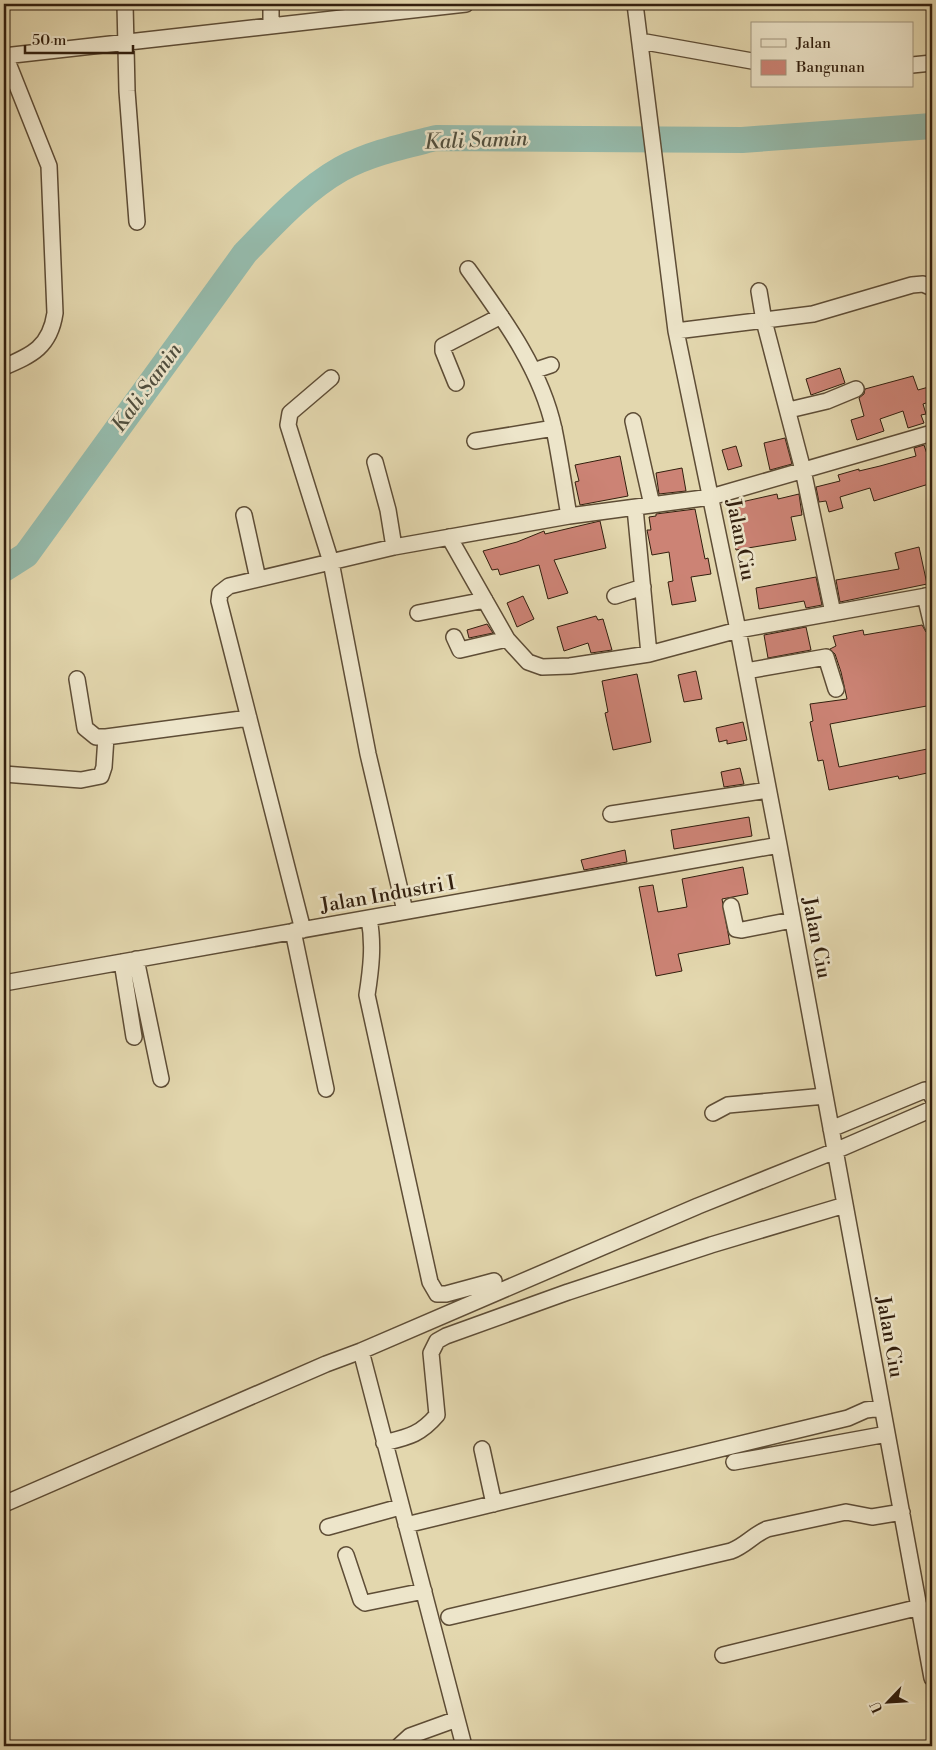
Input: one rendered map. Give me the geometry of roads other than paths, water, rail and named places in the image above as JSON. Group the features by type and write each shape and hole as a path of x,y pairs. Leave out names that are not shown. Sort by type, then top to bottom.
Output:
{"street":[{"path":"125,4 124,43 137,222"},
{"path":"271,4 271,26"},
{"path":"4,366 30,356 41,346 53,329 55,313 49,166 4,55 466,4"},
{"path":"636,4 640,41 751,61"},
{"name":"Jalan Ciu","path":"640,41 676,331 746,671 932,1678"},
{"path":"914,66 932,64"},
{"path":"468,269 501,316 533,371 554,428 569,516"},
{"path":"676,331 824,312 912,286 923,284 932,288"},
{"path":"759,291 764,321 803,470 833,613"},
{"path":"456,383 443,351 443,346 501,316"},
{"path":"533,371 551,365"},
{"path":"331,378 290,413 288,424 331,562 364,733 405,911"},
{"path":"788,410 828,401 856,390"},
{"path":"633,421 652,505"},
{"path":"475,441 554,428"},
{"path":"326,1089 298,930 249,718 219,601 220,593 229,586 394,548 569,516 710,496 932,432"},
{"path":"375,462 388,510 394,548"},
{"path":"635,508 649,654"},
{"path":"244,515 258,579"},
{"path":"449,538 506,639 528,662 542,667 570,666 649,654 738,630 929,596 932,625"},
{"path":"615,596 643,587"},
{"path":"418,613 485,600"},
{"path":"454,637 460,650 506,639"},
{"path":"746,671 826,656 836,688"},
{"path":"77,679 85,728 96,737 249,718"},
{"path":"4,774 81,780 100,776 104,767 106,737"},
{"path":"611,814 768,790"},
{"name":"Jalan Industri I","path":"4,983 779,845"},
{"path":"731,906 736,929 742,930 792,920"},
{"path":"368,919 372,934 371,969 366,995 430,1282 438,1294 446,1294 494,1281"},
{"path":"129,960 134,1037"},
{"path":"129,960 161,1080"},
{"path":"831,1128 925,1090 930,1092 932,1097"},
{"path":"713,1113 728,1105 825,1096"},
{"path":"4,1504 326,1364 361,1351 698,1206 835,1152 932,1109"},
{"path":"384,1443 414,1435 426,1428 437,1415 431,1353 433,1347 442,1339 568,1292 711,1245 845,1205"},
{"path":"361,1351 464,1746"},
{"path":"406,1525 848,1418 866,1410 882,1408"},
{"path":"734,1462 887,1434"},
{"path":"482,1449 494,1504"},
{"path":"328,1526 400,1506"},
{"path":"449,1618 731,1552 742,1547 758,1533 767,1529 846,1512 872,1517 902,1512"},
{"path":"346,1555 361,1600 365,1603 424,1591"},
{"path":"723,1655 920,1607"},
{"path":"399,1746 410,1736 457,1719"}],"waterway":[{"name":"Kali Samin","path":"4,569 26,555 245,253 302,197 327,177 352,163 387,150 436,138 742,140 932,126"}]}
